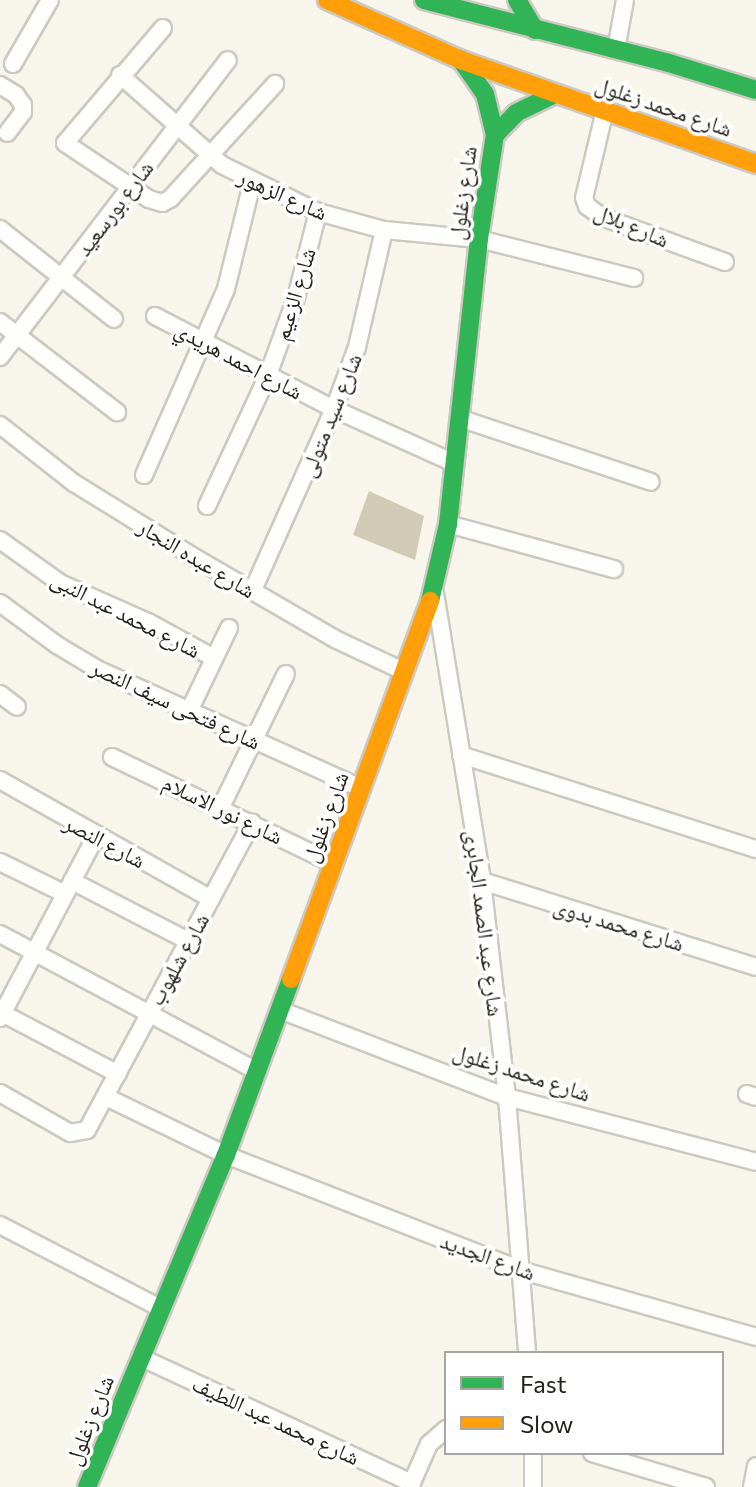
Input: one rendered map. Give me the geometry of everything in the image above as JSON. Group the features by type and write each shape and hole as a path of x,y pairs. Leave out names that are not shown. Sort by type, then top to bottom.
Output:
{"street":[{"path":"13,64 50,0"},
{"name":"شارع محمد زغلول","path":"327,0 461,60 756,164"},
{"path":"424,0 756,90"},
{"path":"478,16 499,0"},
{"path":"517,0 535,30"},
{"path":"616,50 625,0"},
{"path":"163,28 65,143 130,187 162,203 170,199 275,84"},
{"name":"شارع بورسعيد","path":"0,357 175,125 228,60"},
{"name":"شارع زغلول","path":"87,1487 226,1155 434,591 448,524 479,239 495,135 485,94 461,60"},
{"name":"شارع الزهور","path":"120,75 208,155 252,183 318,212 384,230 479,239 634,278"},
{"path":"0,85 16,95 23,105 23,112 7,133"},
{"name":"شارع زغلول","path":"495,135 516,113 555,94"},
{"name":"شارع بلال","path":"605,110 584,198 587,206 602,217 725,262"},
{"path":"144,475 226,289 252,183"},
{"name":"شارع الزعيم","path":"207,506 268,375 296,298 318,212"},
{"path":"0,229 59,280 114,319"},
{"name":"شارع سيد متولى","path":"252,592 334,409 361,333 384,230"},
{"name":"شارع احمد هريدي","path":"155,316 334,409 454,463"},
{"path":"0,322 117,412"},
{"path":"459,418 651,482"},
{"name":"شارع عبده النجار","path":"0,425 74,483 252,592 335,639 405,672"},
{"path":"448,524 614,569"},
{"name":"شارع محمد عبد النبى","path":"0,540 60,583 150,623 214,658"},
{"name":"شارع عبد الصمد الجابرى","path":"434,591 482,881 507,1097 527,1351"},
{"name":"شارع فتحى سيف النصر","path":"0,603 79,659 361,788"},
{"path":"190,709 229,628"},
{"path":"221,807 286,674"},
{"path":"0,694 17,707"},
{"path":"461,755 756,849"},
{"name":"شارع نور الاسلام","path":"112,757 334,864"},
{"name":"شارع النصر","path":"0,780 211,899"},
{"name":"شارع شلهوب","path":"0,1093 70,1133 87,1130 252,822"},
{"path":"96,836 1,1014 118,1074"},
{"path":"0,862 69,888 188,941"},
{"name":"شارع محمد بدوى","path":"482,881 756,967"},
{"path":"0,934 257,1071"},
{"name":"شارع محمد زغلول","path":"280,1010 507,1097 756,1162"},
{"name":"شارع الجديد","path":"106,1097 226,1155 523,1271 756,1337"},
{"path":"0,1225 160,1308"},
{"name":"شارع محمد عبد اللطيف","path":"140,1357 411,1485 429,1444 444,1431"},
{"path":"533,1455 533,1487"},
{"path":"599,1455 706,1487"},
{"path":"753,1486 756,1466"}],"building":[{"path":"369,491 424,516 415,560 353,535"}],"traffic: fast":[{"path":"424,0 669,63 756,90"},
{"path":"517,0 535,30"},
{"path":"430,601 448,524 479,239 495,135 485,94 461,60"},
{"path":"495,135 516,113 555,94"},
{"path":"87,1487 226,1155 291,979"}],"traffic: slow":[{"path":"327,0 461,60 756,164"},
{"path":"291,979 430,601"}]}
